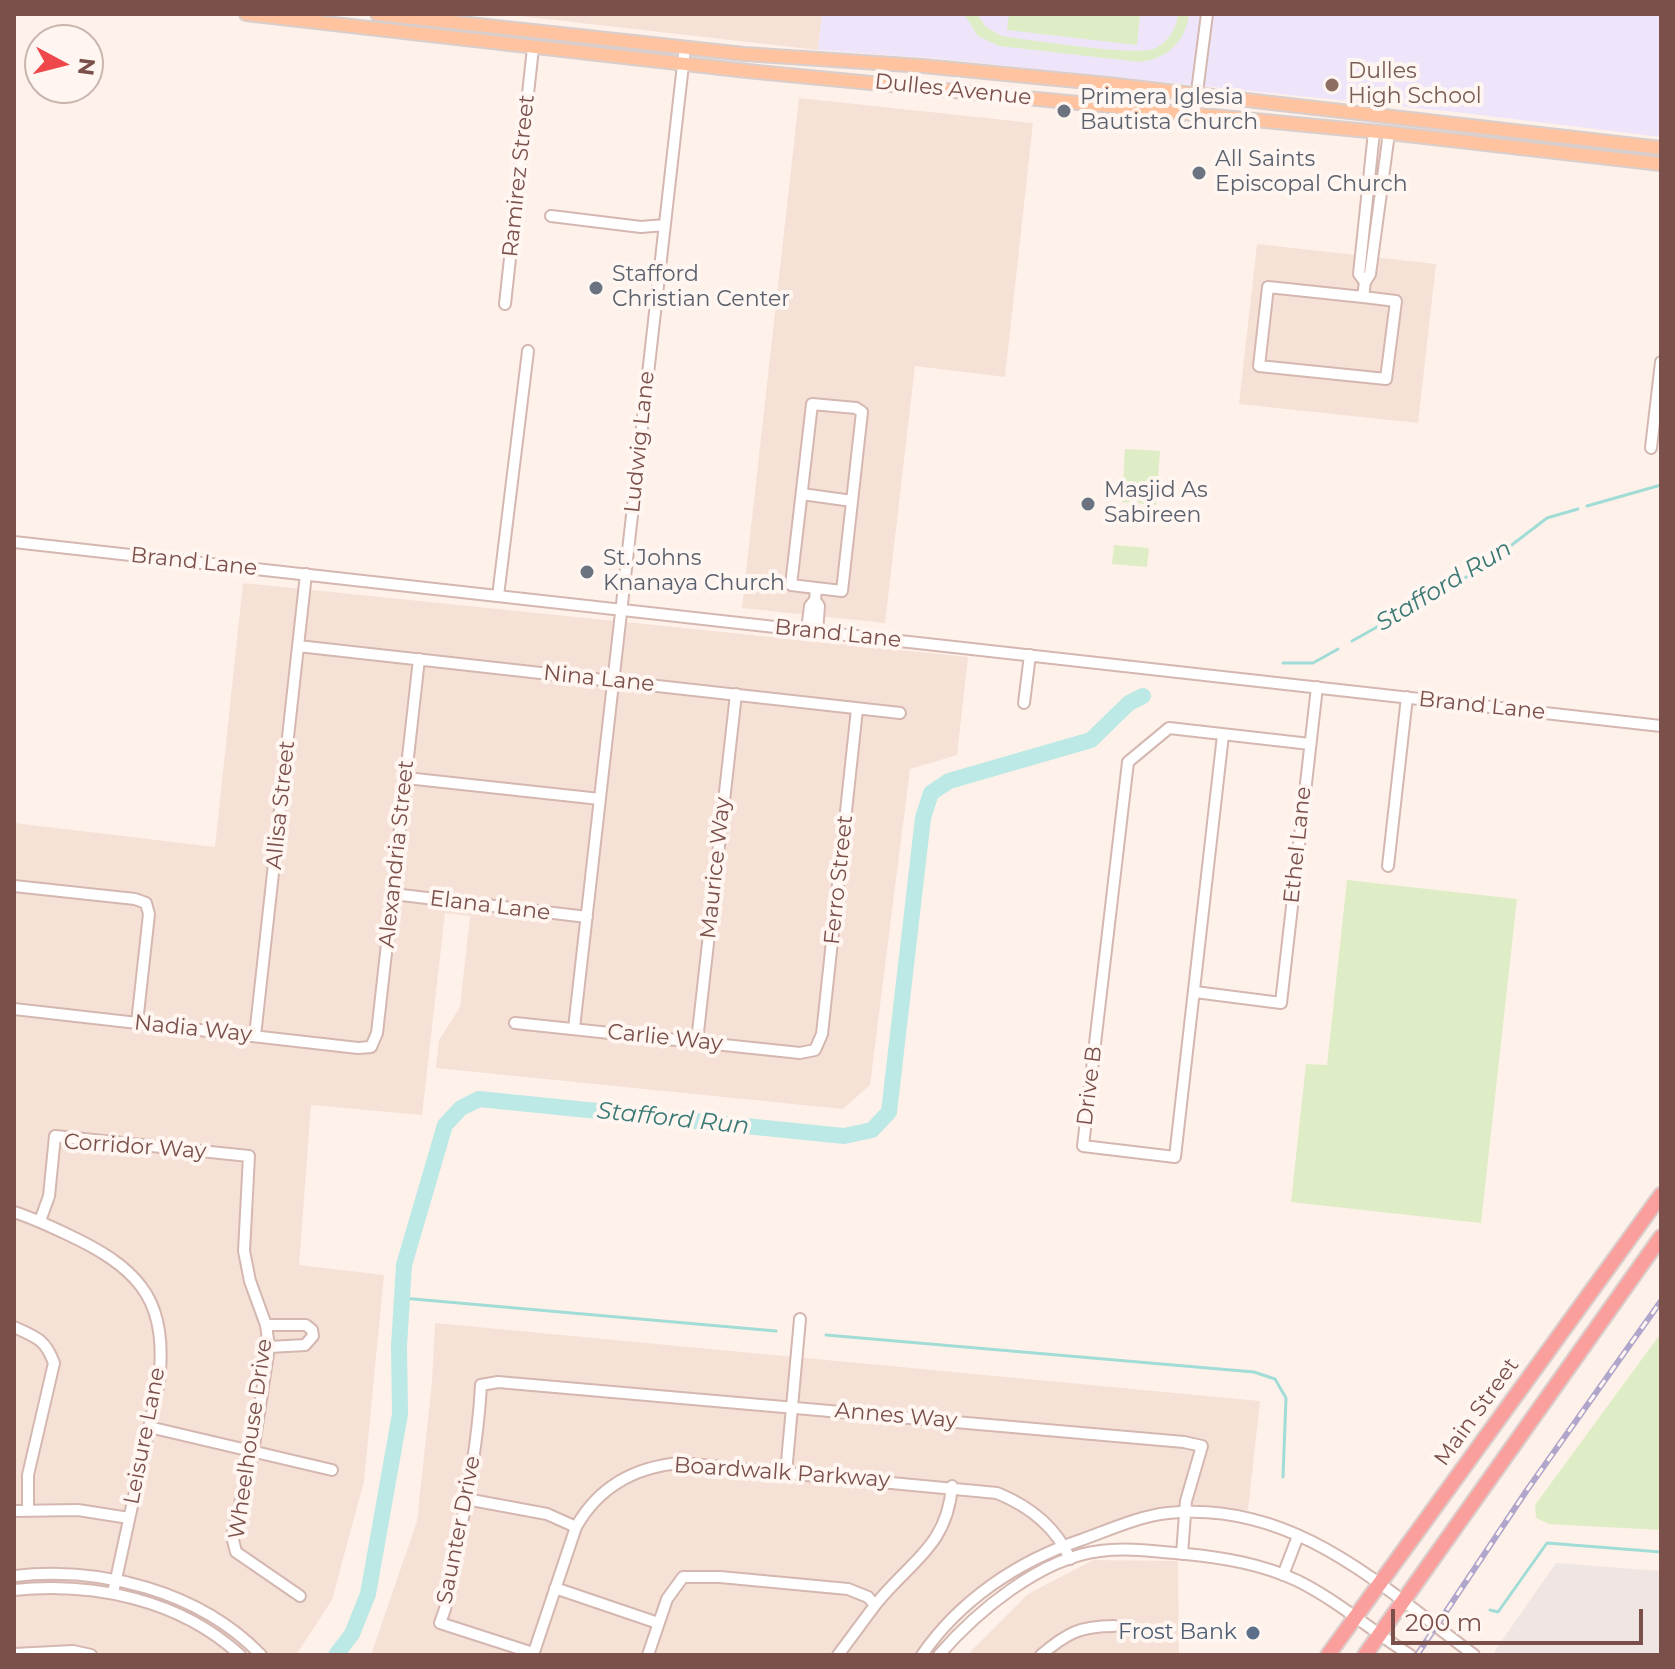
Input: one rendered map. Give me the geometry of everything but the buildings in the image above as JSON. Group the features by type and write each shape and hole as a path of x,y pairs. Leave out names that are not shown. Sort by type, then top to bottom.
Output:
{"highway":[{"name":"Main Street","path":"1328,1655 1661,1195"},
{"path":"1365,1655 1661,1237"}],"main road":[{"name":"Dulles Avenue","path":"246,14 304,17 533,48 1389,133 1661,164"},
{"name":"Dulles Avenue","path":"377,14 770,56 923,66 1661,148"},
{"path":"468,40 470,25"}],"street":[{"path":"1194,115 1207,14"},
{"name":"Ludwig Lane","path":"574,1028 685,47"},
{"name":"Ramirez Street","path":"505,304 533,48"},
{"path":"1365,282 1359,274 1374,132"},
{"path":"1363,297 1365,282 1370,274 1389,133"},
{"path":"551,216 641,227 665,225"},
{"path":"1268,287 1363,297 1396,301 1386,379 1259,366 1268,287"},
{"path":"498,596 528,351"},
{"path":"1651,448 1661,362"},
{"path":"812,404 856,408 862,412 852,501 842,591 791,585 812,404"},
{"path":"802,494 852,501"},
{"name":"Brand Lane","path":"14,542 1661,726"},
{"name":"Allisa Street","path":"255,1036 306,574"},
{"path":"812,631 810,606 815,600 816,588"},
{"name":"Nina Lane","path":"298,646 900,713"},
{"path":"1024,703 1030,655"},
{"name":"Alexandria Street","path":"371,1047 377,1033 419,659"},
{"name":"Ethel Lane","path":"1195,992 1281,1003 1317,687"},
{"name":"Maurice Way","path":"697,1041 736,694"},
{"path":"1388,866 1407,697"},
{"name":"Ferro Street","path":"815,1050 822,1034 857,709"},
{"name":"Drive B","path":"1169,728 1223,735 1175,1157 1083,1146 1128,762 1169,728"},
{"path":"1223,735 1310,744"},
{"path":"406,778 600,799"},
{"path":"14,886 135,899 146,903 149,914 137,1023"},
{"name":"Elana Lane","path":"393,894 587,917"},
{"name":"Nadia Way","path":"14,1009 371,1047"},
{"name":"Carlie Way","path":"515,1023 800,1053 815,1050"},
{"name":"Corridor Way","path":"40,1221 49,1196 55,1136 249,1156"},
{"name":"Wheelhouse Drive","path":"249,1156 244,1251 250,1281 266,1325 269,1347 253,1452 232,1545 242,1558 300,1596"},
{"name":"Leisure Lane","path":"14,1212 40,1221 118,1263 147,1292 159,1330 161,1359 113,1593"},
{"path":"786,1473 800,1319"},
{"path":"266,1325 298,1323 312,1330 313,1336 305,1345 269,1347"},
{"path":"14,1327 41,1339 54,1363 28,1475 28,1509"},
{"name":"Annes Way","path":"481,1385 498,1382 1202,1446 1189,1489 1182,1554"},
{"name":"Saunter Drive","path":"481,1385 466,1499 440,1623 533,1654"},
{"path":"149,1427 332,1470"},
{"name":"Boardwalk Parkway","path":"533,1654 576,1527 598,1497 618,1481 658,1465 680,1463 952,1486 997,1493 1013,1499 1044,1522 1064,1546 1070,1559"},
{"path":"838,1655 875,1605 933,1542 948,1515 952,1486"},
{"path":"466,1499 547,1514 576,1527"},
{"path":"14,1511 78,1510 129,1518"},
{"path":"922,1655 951,1620 1013,1571 1064,1546 1151,1516 1185,1513 1244,1519 1298,1536 1342,1556 1381,1582 1474,1655"},
{"path":"1283,1575 1298,1536"},
{"path":"939,1655 993,1601 1070,1559 1108,1550 1182,1554 1248,1563 1283,1575 1317,1591 1410,1655"},
{"path":"14,1576 73,1575 116,1580 179,1600 242,1638 261,1655"},
{"path":"648,1655 667,1599 683,1577 720,1577 848,1589 868,1597 875,1605"},
{"path":"14,1590 67,1587 113,1593 178,1616 233,1653 242,1638"},
{"path":"555,1588 658,1623"},
{"path":"1041,1655 1065,1635 1089,1626 1114,1626"},
{"path":"14,1654 73,1651 91,1655"}],"shaded area":[{"path":"502,14 822,14 818,50"},
{"path":"822,14 1661,14 1661,137 1464,113 931,58 818,50"},
{"path":"799,98 1033,123 1005,377 915,366 885,623 742,608"},
{"path":"1257,244 1436,264 1418,423 1239,404"},
{"path":"243,583 968,657 957,755 910,769 870,1085 843,1109 436,1068 439,1040 460,1007 470,916 445,913 422,1115 311,1105 299,1265 384,1275 364,1481 332,1600 296,1655 14,1655 14,823 215,847"},
{"path":"435,1323 1260,1401 1248,1510 1152,1508 968,1594 918,1655 371,1655 417,1521"},
{"path":"1093,1560 1178,1561 1179,1655 967,1655 1028,1594"},
{"path":"1556,1563 1661,1571 1661,1655 1499,1655 1494,1652"}],"green space":[{"path":"964,14 977,14 986,27 1002,36 1081,47 1143,51 1154,49 1168,39 1178,14 1189,14 1184,32 1174,47 1159,57 1140,62 999,46 978,36"},
{"path":"1009,14 1140,14 1137,45 1007,30"},
{"path":"1125,449 1160,451 1156,505 1122,502"},
{"path":"1114,545 1149,548 1147,567 1112,564"},
{"path":"1347,880 1517,899 1481,1223 1291,1202 1306,1064 1327,1065"},
{"path":"1661,1333 1661,1530 1549,1524 1536,1518 1535,1505"}],"waterway":[{"name":"Stafford Run","path":"1587,506 1661,485"},
{"name":"Stafford Run","path":"1352,641 1479,570 1547,518 1578,509"},
{"name":"Stafford Run","path":"1283,663 1313,663 1338,649"},
{"name":"Stafford Run","path":"336,1655 352,1634 368,1594 400,1414 399,1346 404,1265 445,1125 461,1108 479,1099 844,1136 872,1130 889,1112 923,818 931,793 949,781 1091,740 1129,703 1143,696"},
{"path":"402,1298 776,1331"},
{"path":"826,1335 1254,1372 1275,1379 1286,1398 1283,1477"},
{"path":"1490,1610 1498,1612 1547,1543 1661,1552"}],"railway":[{"path":"1417,1655 1527,1490 1661,1301"}],"place":[{"name":"Dulles High School","path":"1332,85"},
{"name":"Primera Iglesia Bautista Church","path":"1064,111"},
{"name":"All Saints Episcopal Church","path":"1199,173"},
{"name":"Stafford Christian Center","path":"596,288"},
{"name":"Masjid As Sabireen","path":"1088,504"},
{"name":"St. Johns Knanaya Church","path":"587,572"},
{"name":"Frost Bank","path":"1253,1633"}]}
